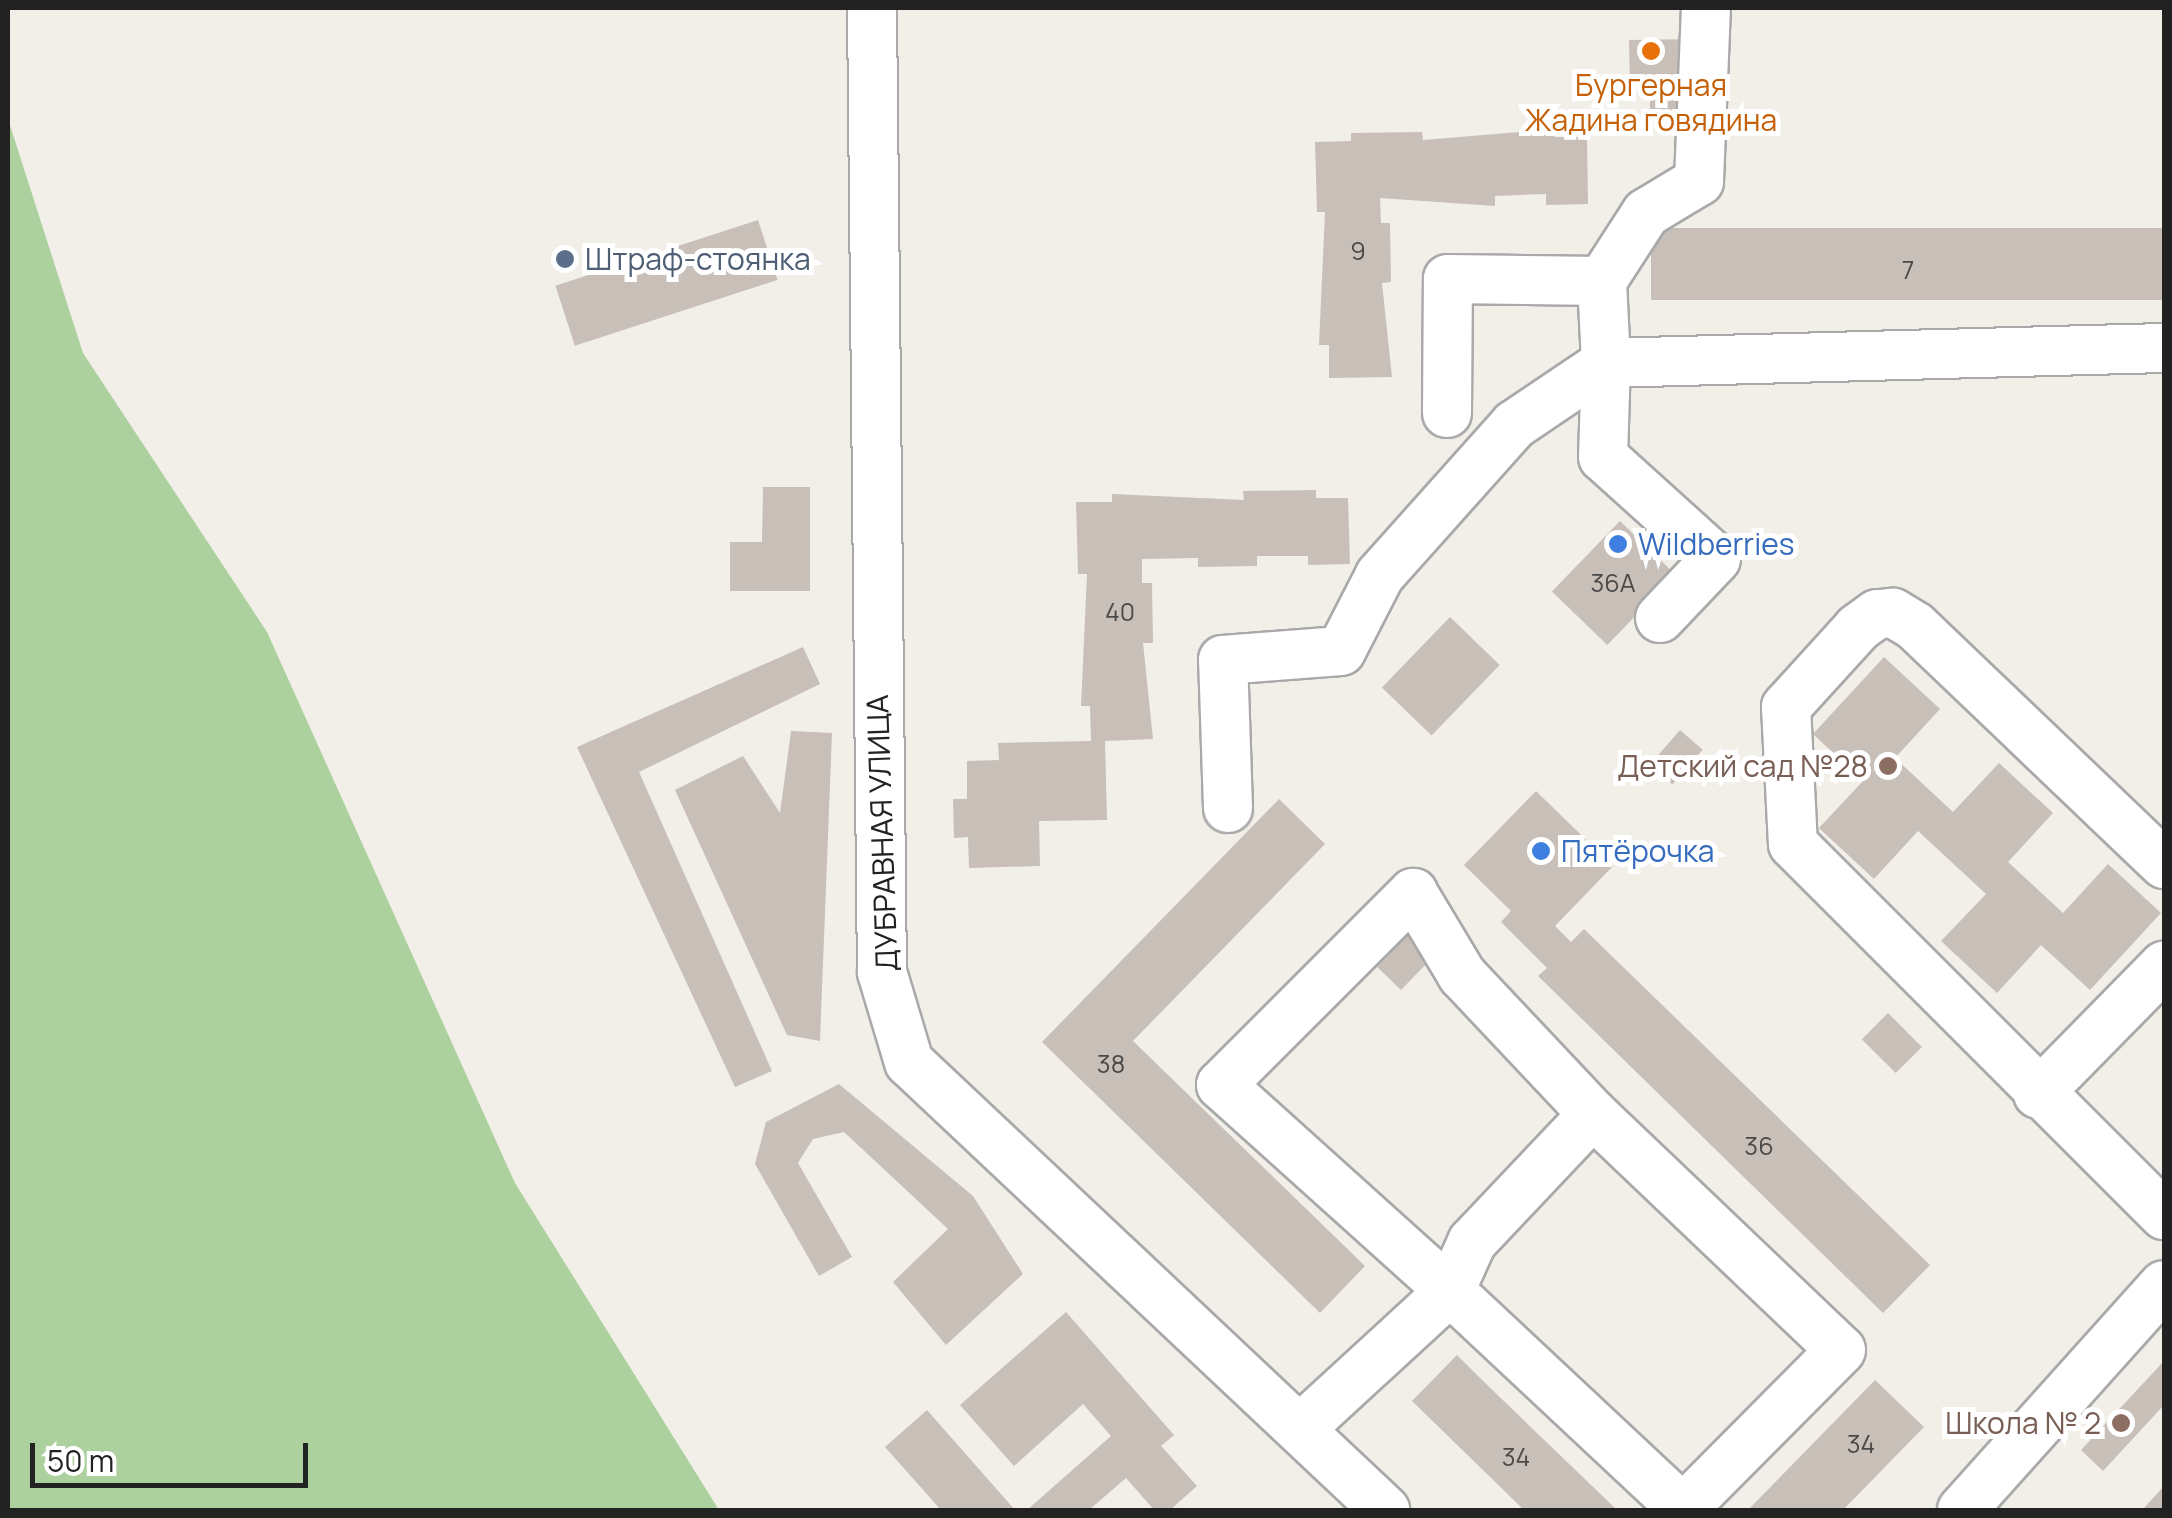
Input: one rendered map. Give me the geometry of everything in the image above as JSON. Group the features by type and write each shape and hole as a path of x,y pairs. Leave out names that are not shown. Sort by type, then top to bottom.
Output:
{"street":[{"name":"ДУБРАВНАЯ УЛИЦА","path":"872,8 882,972 909,1062 1385,1510"},
{"path":"1660,618 1716,559 1603,457 1606,363 1602,281 1646,212 1699,181 1706,8"},
{"path":"1447,413 1448,279 1602,281"},
{"path":"1228,808 1223,660 1341,651 1380,575 1514,424 1606,363 2164,348"},
{"path":"2164,864 1916,626 1893,613 1877,614 1858,628 1786,707 1794,844 2038,1094 2164,1215"},
{"path":"1413,893 1462,975 1593,1114 1840,1350 1682,1509 1450,1290 1222,1085 1413,893"},
{"path":"2038,1094 2164,966"},
{"path":"1301,1428 1450,1290 1472,1242 1593,1114"},
{"path":"1962,1510 2164,1286"}],"green space":[{"path":"8,119 83,353 267,632 515,1183 719,1510 8,1510"}],"building":[{"path":"1697,39 1699,113 1650,114 1650,85 1630,86 1629,40"},
{"path":"1555,129 1555,137 1587,137 1588,204 1546,205 1546,194 1495,196 1495,206 1380,198 1381,223 1390,223 1391,282 1382,283 1392,377 1329,378 1329,345 1319,345 1325,212 1317,212 1315,142 1351,141 1351,133 1422,132 1423,140"},
{"path":"758,220 777,280 575,346 555,286"},
{"path":"1651,228 2164,228 2164,300 1651,300"},
{"path":"763,487 810,487 810,591 730,591 730,542 762,542"},
{"path":"1316,490 1316,498 1348,498 1350,564 1308,565 1308,556 1257,556 1257,566 1198,567 1198,558 1142,559 1142,583 1152,583 1153,643 1143,643 1153,739 1105,741 1107,820 1039,821 1040,866 969,868 968,837 954,838 953,799 967,799 967,761 999,760 998,743 1091,741 1090,706 1081,706 1087,574 1078,574 1076,502 1112,502 1112,494 1244,500 1243,491"},
{"path":"1620,521 1675,574 1607,645 1552,591"},
{"path":"1450,617 1500,665 1432,735 1382,687"},
{"path":"803,647 820,684 639,772 772,1071 735,1087 577,747"},
{"path":"1884,657 1940,709 1895,758 1953,812 1999,763 2053,813 2008,862 2063,913 2108,864 2161,913 2090,990 2041,945 1997,993 1941,941 1986,894 1918,831 1874,879 1819,828 1863,781 1813,734"},
{"path":"1680,730 1703,750 1672,784 1650,765"},
{"path":"791,731 832,733 820,1041 787,1035 675,790 743,756 780,813"},
{"path":"1536,791 1613,866 1555,926 1571,942 1584,929 1930,1265 1883,1313 1538,976 1547,968 1501,922 1511,911 1464,865"},
{"path":"1279,799 1325,844 1133,1041 1365,1266 1320,1313 1042,1042"},
{"path":"1412,931 1436,954 1401,990 1377,967"},
{"path":"1888,1013 1922,1047 1896,1073 1862,1039"},
{"path":"839,1084 973,1196 1023,1274 946,1345 893,1282 948,1229 844,1132 813,1139 798,1163 852,1257 819,1276 755,1164 766,1122"},
{"path":"1066,1312 1174,1435 1161,1446 1197,1486 1170,1510 1154,1510 1126,1478 1089,1510 1027,1510 1111,1436 1083,1404 1014,1466 960,1405"},
{"path":"1457,1355 1617,1510 1524,1510 1412,1401"},
{"path":"2164,1361 2164,1405 2103,1471 2081,1450"},
{"path":"1875,1380 1924,1427 1843,1510 1748,1510"},
{"path":"927,1410 1015,1510 941,1510 885,1447"},
{"path":"2164,1486 2164,1510 2144,1508"}],"place":[{"name":"Бургерная Жадина говядина","path":"1651,51"},
{"name":"Штраф-стоянка","path":"565,259"},
{"name":"Wildberries","path":"1618,544"},
{"name":"Детский сад №28","path":"1888,766"},
{"name":"Пятёрочка","path":"1541,851"},
{"name":"Школа № 2","path":"2121,1423"}]}
